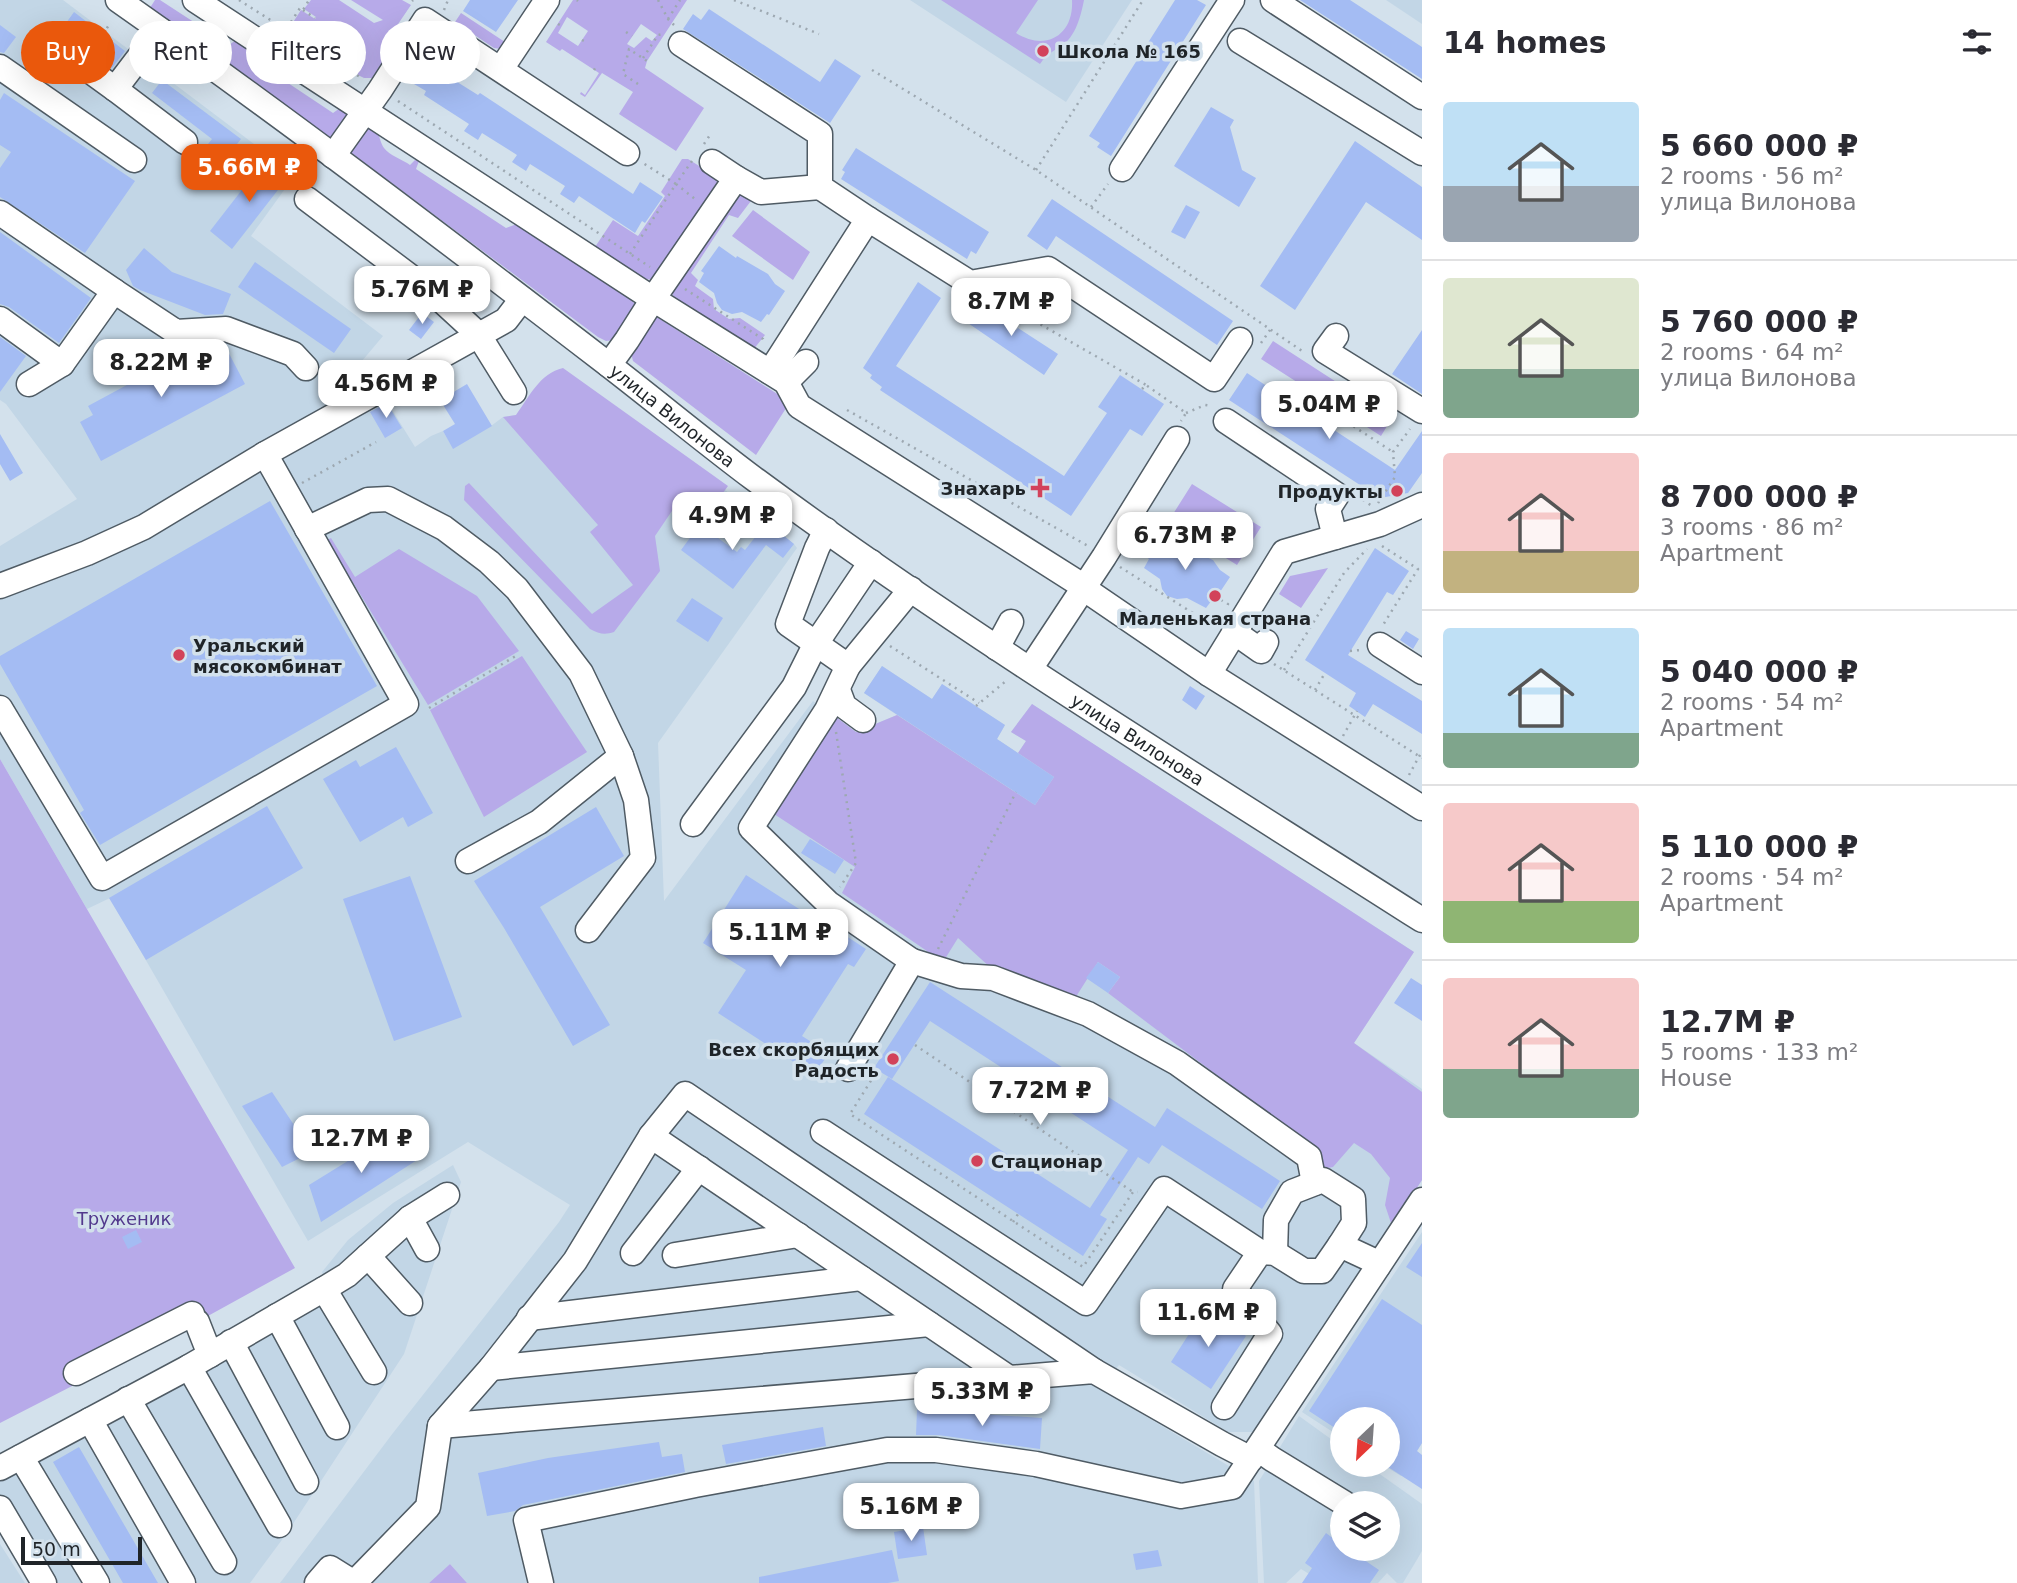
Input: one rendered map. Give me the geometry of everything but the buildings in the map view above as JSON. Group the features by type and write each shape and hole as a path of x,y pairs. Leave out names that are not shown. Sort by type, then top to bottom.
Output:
{"street":[{"name":"улица Вилонова","path":"118,0 147,21"},
{"path":"195,0 653,299 790,370"},
{"path":"501,69 547,0"},
{"path":"1122,169 1232,0"},
{"path":"1273,0 1422,97"},
{"path":"333,156 425,20 627,153"},
{"path":"674,33 820,134 820,187"},
{"path":"1240,41 1422,153"},
{"path":"0,67 134,160"},
{"path":"115,89 129,71"},
{"name":"улица Вилонова","path":"232,82 522,299 751,476 871,562 997,648 1422,920"},
{"path":"108,84 185,142"},
{"path":"702,157 761,192 820,187 970,284 1048,270 1214,379 1240,340"},
{"path":"609,365 736,178"},
{"path":"307,199 440,299 478,334 514,392"},
{"path":"0,213 176,332 226,329 293,354 306,368"},
{"path":"868,219 790,370 799,406 1075,581 1220,687 1422,808"},
{"path":"29,384 62,364 114,291"},
{"path":"0,586 87,553 144,527 265,454 506,320 522,299"},
{"path":"0,319 62,364"},
{"path":"1336,336 1325,351 1417,418"},
{"path":"1226,421 1355,503"},
{"path":"1030,669 1177,439"},
{"path":"0,708 102,878 406,704 265,454"},
{"path":"307,530 368,499 388,499 444,528 489,562 517,589 581,673 621,756 636,800 643,858 589,930"},
{"path":"1335,537 1328,509 1355,503"},
{"path":"1220,687 1252,642 1284,552 1380,524 1422,505"},
{"path":"826,530 788,624 848,666"},
{"path":"693,824 794,687 816,645 871,562"},
{"path":"911,589 848,666 827,710 751,828 828,903 920,963 961,976 993,978 1088,1014 1177,1063 1309,1157 1314,1183"},
{"path":"997,648 1011,622"},
{"path":"1377,640 1422,672"},
{"path":"838,691 844,705 863,720"},
{"path":"468,861 539,822 621,756"},
{"path":"852,1064 920,963"},
{"path":"317,1583 330,1569 354,1583 428,1507 440,1426 491,1368 575,1261 651,1136 685,1094 1094,1371 1222,1444 1272,1460 1330,1495"},
{"path":"823,1132 1086,1303 1164,1189 1268,1253 1304,1271 1322,1271 1340,1245 1354,1223 1353,1199 1323,1180 1292,1192 1276,1220 1268,1253 1235,1289 1270,1334 1224,1407"},
{"path":"651,1136 1009,1378"},
{"path":"633,1253 699,1168"},
{"path":"97,1583 10,1463 188,1367 347,1275 410,1218 447,1195"},
{"path":"541,1583 526,1520 695,1485 887,1450 936,1450 1036,1464 1181,1496 1232,1487 1422,1200"},
{"path":"410,1218 427,1249"},
{"path":"675,1255 798,1235"},
{"path":"1340,1245 1370,1259 1378,1266"},
{"path":"368,1256 411,1303"},
{"path":"529,1318 860,1278"},
{"path":"324,1289 374,1372"},
{"path":"277,1316 337,1427"},
{"path":"76,1373 194,1318 210,1354"},
{"path":"491,1368 929,1324"},
{"path":"231,1342 306,1482"},
{"path":"188,1367 279,1525"},
{"path":"440,1426 1094,1371"},
{"path":"128,1399 224,1562"},
{"path":"89,1420 183,1583"},
{"path":"0,1508 44,1583"}],"path":[{"path":"239,0 630,254 676,184 702,157 710,135"},
{"path":"292,21 309,0"},
{"path":"638,84 623,74 629,47 645,59 658,35 674,33 658,0"},
{"path":"668,19 680,0"},
{"path":"734,0 819,34"},
{"path":"1036,170 1143,0"},
{"path":"301,8 315,18"},
{"path":"626,33 632,36"},
{"path":"594,70 597,65"},
{"path":"872,70 1036,170 1304,353"},
{"path":"627,153 676,184 712,212"},
{"path":"1091,208 1122,169"},
{"path":"970,284 1146,386"},
{"path":"845,410 1252,642 1284,670 1421,756 1414,766"},
{"path":"1329,411 1393,452"},
{"path":"1355,503 1395,477 1393,452 1417,418"},
{"path":"286,492 376,442"},
{"path":"1350,651 1377,640 1420,570 1375,540"},
{"path":"1284,670 1345,573 1367,549"},
{"path":"888,645 977,705 1006,681"},
{"path":"429,708 519,654"},
{"path":"1315,690 1325,673"},
{"path":"1349,725 1356,713"},
{"path":"828,903 856,863 836,727"},
{"path":"920,963 1016,792"},
{"path":"915,1045 1133,1192 1164,1189"},
{"path":"852,1064 872,1079 850,1115 1083,1267 1133,1192"},
{"path":"1013,1222 1018,1214"}],"shaded area":[{"path":"0,0 63,0 91,21 21,21 21,84 115,84 115,39 129,50 129,84 174,84 295,175 251,236 383,336 362,361 415,447 443,431 453,448 503,417 516,415 576,433 704,519 725,490 797,548 658,743 664,901 813,701 856,732 897,715 864,693 882,666 932,699 942,684 1005,725 997,739 1018,753 1026,741 1011,732 1032,704 1414,952 1354,1043 1422,1089 1422,1180 1258,1432 1228,1432 1119,1365 1100,1389 1254,1481 1258,1583 467,1583 450,1564 429,1583 280,1583 570,1205 468,1142 308,1241 110,898 87,909 0,759 0,546 77,499 6,404 0,400"},
{"name":"Школа № 165","path":"910,0 1132,0 1066,102"},
{"path":"1386,0 1422,0 1422,24"},
{"path":"453,1165 461,1182 404,1354 287,1533 250,1583 53,1583 0,1494 0,1476 331,1296 322,1272 348,1240 393,1203"},
{"path":"1422,1232 1422,1443 1401,1476 1400,1407 1330,1407 1330,1430 1302,1412"},
{"path":"1299,1416 1330,1438 1330,1477 1384,1477 1422,1504 1422,1551 1403,1583 1397,1583 1387,1573 1378,1583 1324,1583 1301,1569 1286,1583 1264,1583 1259,1481"},
{"path":"0,1544 25,1583 0,1583"}],"green space":[{"path":"155,0 160,0 192,21 162,21 148,11"},
{"path":"311,0 339,0 374,23 380,21 380,66 372,78 366,78 366,21 294,21 301,10 315,19 316,17 304,9"},
{"path":"351,0 402,0 411,5 400,21 380,21 383,20"},
{"path":"573,0 687,0 645,68 704,108 676,151 619,114 633,92 602,73 585,97 580,94 581,92 585,95 599,73 546,42","holes":["567,17 588,31 578,46 558,33","641,24 657,35 652,41 646,37 634,48 627,44"]},
{"path":"941,0 1038,0 1016,33 1038,41 1056,37 1063,31 1068,23 1072,0 1084,0 1070,37 1040,64"},
{"path":"461,13 473,21 456,21"},
{"path":"480,26 508,44 501,49 494,48 480,39"},
{"path":"236,40 246,46 246,82 232,72 232,43"},
{"path":"249,84 290,84 333,113 340,108 348,113 348,119 334,145"},
{"path":"364,129 374,130 389,153 410,165 415,160 419,161 416,169 506,228 517,224 629,298 636,309 614,340 606,341 598,337 346,149"},
{"path":"682,159 688,159 712,174 719,185 652,280 642,278 595,247 613,220 638,236 665,196 661,192"},
{"path":"738,191 757,193 738,218 729,215 691,273 698,280 695,286 713,299 714,309 729,319 740,318 765,335 753,350 673,298 673,291"},
{"path":"753,210 810,252 793,280 732,236"},
{"path":"652,314 790,402 756,455 633,361 631,353"},
{"path":"1273,341 1392,418 1381,436 1261,359"},
{"path":"563,368 728,486 704,519 678,502 655,536 660,571 614,632 608,634 590,629 464,500 465,486 469,483 592,614 633,585 590,532 598,525 503,417 516,415 541,380"},
{"path":"1192,484 1261,527 1237,565 1168,522"},
{"path":"331,538 355,577 399,549 477,596 519,651 428,705 327,540"},
{"path":"1328,568 1301,608 1279,594 1290,576"},
{"path":"522,656 587,752 484,817 430,710"},
{"path":"1032,704 1414,952 1354,1043 1422,1092 1422,1180 1392,1226 1385,1205 1390,1178 1371,1154 1354,1143 1333,1167 1323,1169 1320,1153 1108,993 1120,977 1098,962 1072,1003 992,969 958,938 943,962 842,893 855,867 774,814 833,715 856,732 897,715 1035,805 1054,777 1018,753 1026,741 1011,732"},
{"name":"Труженик","path":"0,759 295,1268 197,1322 0,1423"},
{"path":"450,1564 467,1583 429,1583"}],"place":[{"name":"Школа № 165","path":"1043,51"},
{"name":"Знахарь","path":"1040,488"},
{"name":"Продукты","path":"1397,491"},
{"name":"Маленькая страна","path":"1215,596"},
{"name":"Уральский мясокомбинат","path":"179,655"},
{"name":"Всех скорбящих Радость","path":"893,1059"},
{"name":"Стационар","path":"977,1161"}]}
